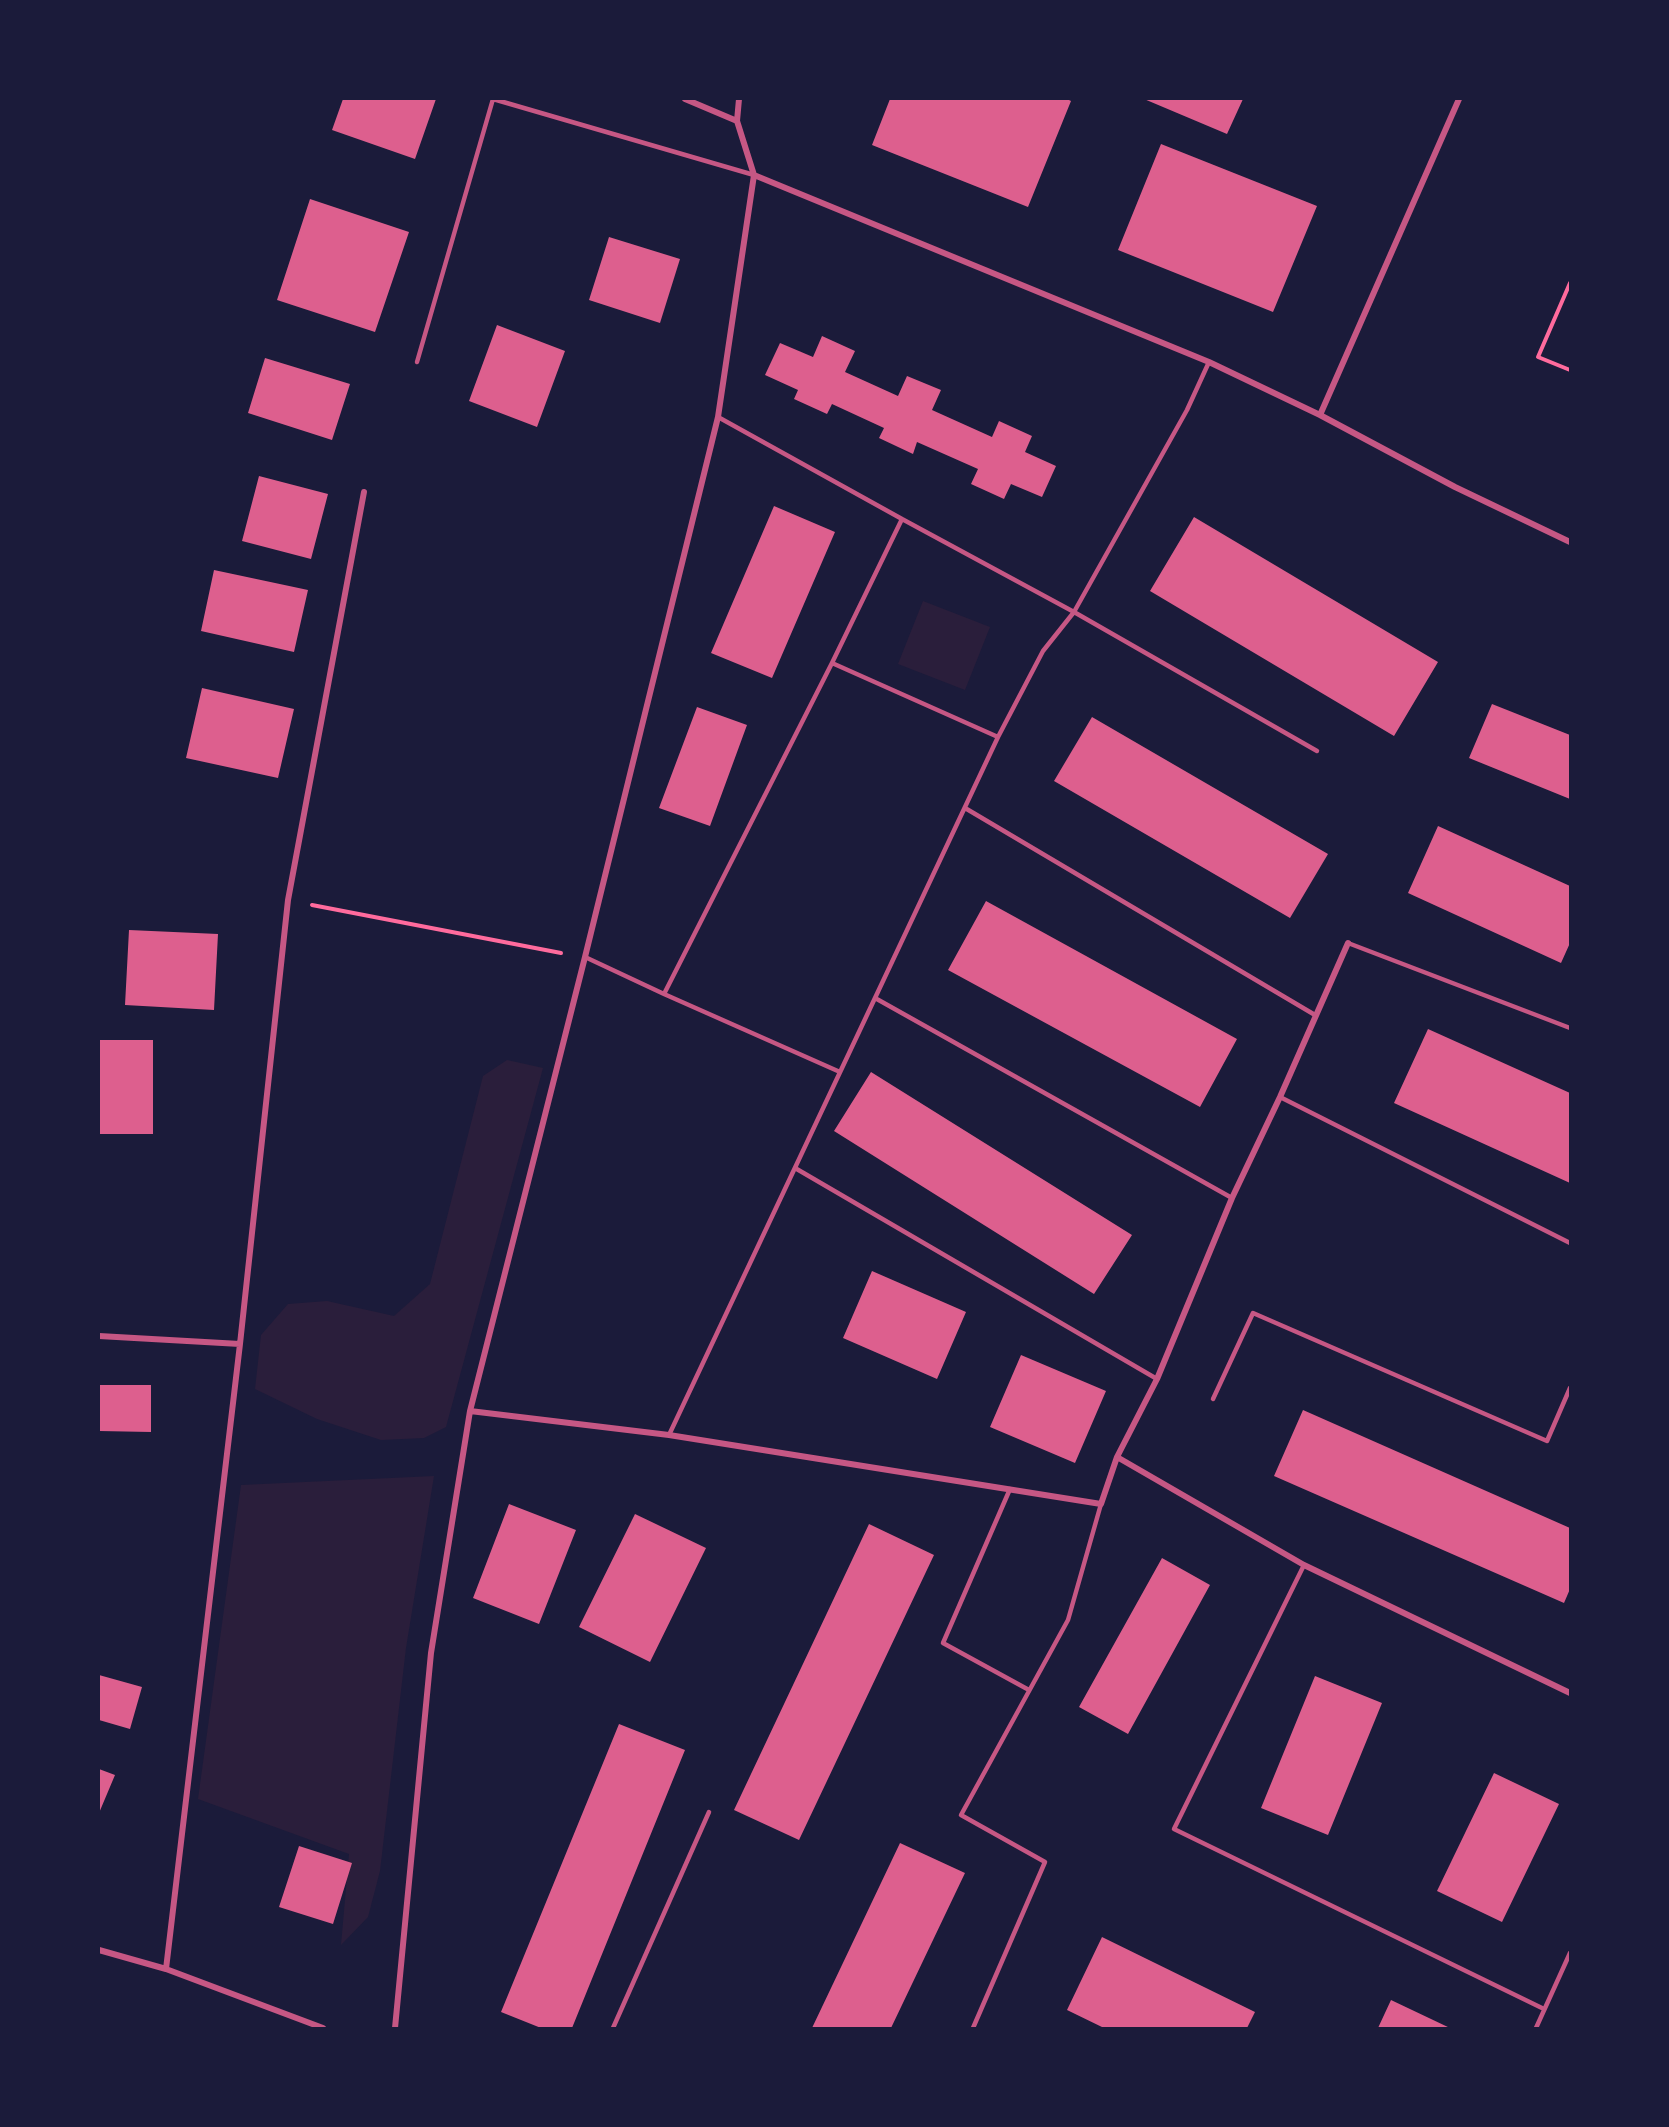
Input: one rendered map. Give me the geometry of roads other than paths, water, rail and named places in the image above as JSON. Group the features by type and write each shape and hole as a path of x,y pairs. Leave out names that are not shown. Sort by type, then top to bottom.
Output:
{"street":[{"path":"686,99 737,121"},
{"path":"395,2028 431,1653 470,1411 718,417 753,175 737,121 739,99"},
{"path":"1320,415 1459,99"},
{"path":"753,175 1209,362 1320,415 1455,487 1570,542"},
{"path":"166,1969 240,1344 288,900 364,492"},
{"path":"470,1411 669,1435 1101,1504 1117,1457 1157,1379 1232,1198 1348,944"},
{"path":"99,1336 240,1344"},
{"path":"1117,1457 1304,1565 1570,1693"},
{"path":"99,1950 166,1969 322,2028"}],"lane":[{"path":"417,362 493,99 753,175"},
{"path":"669,1435 998,737 1043,651 1074,612 1187,410 1209,362"},
{"path":"718,417 1074,612 1317,751"},
{"path":"664,994 832,663 902,519"},
{"path":"832,663 998,737"},
{"path":"964,808 1315,1016"},
{"path":"1348,944 1570,1028"},
{"path":"585,957 840,1072"},
{"path":"875,998 1232,1198"},
{"path":"1280,1097 1570,1243"},
{"path":"795,1167 1157,1379"},
{"path":"1213,1399 1253,1313 1548,1441 1570,1388"},
{"path":"1010,1489 943,1643 1029,1690"},
{"path":"973,2028 1045,1862 961,1815 1068,1620 1101,1504"},
{"path":"1304,1565 1174,1829 1544,2009"},
{"path":"613,2028 709,1812"},
{"path":"1536,2028 1570,1953"}]}
